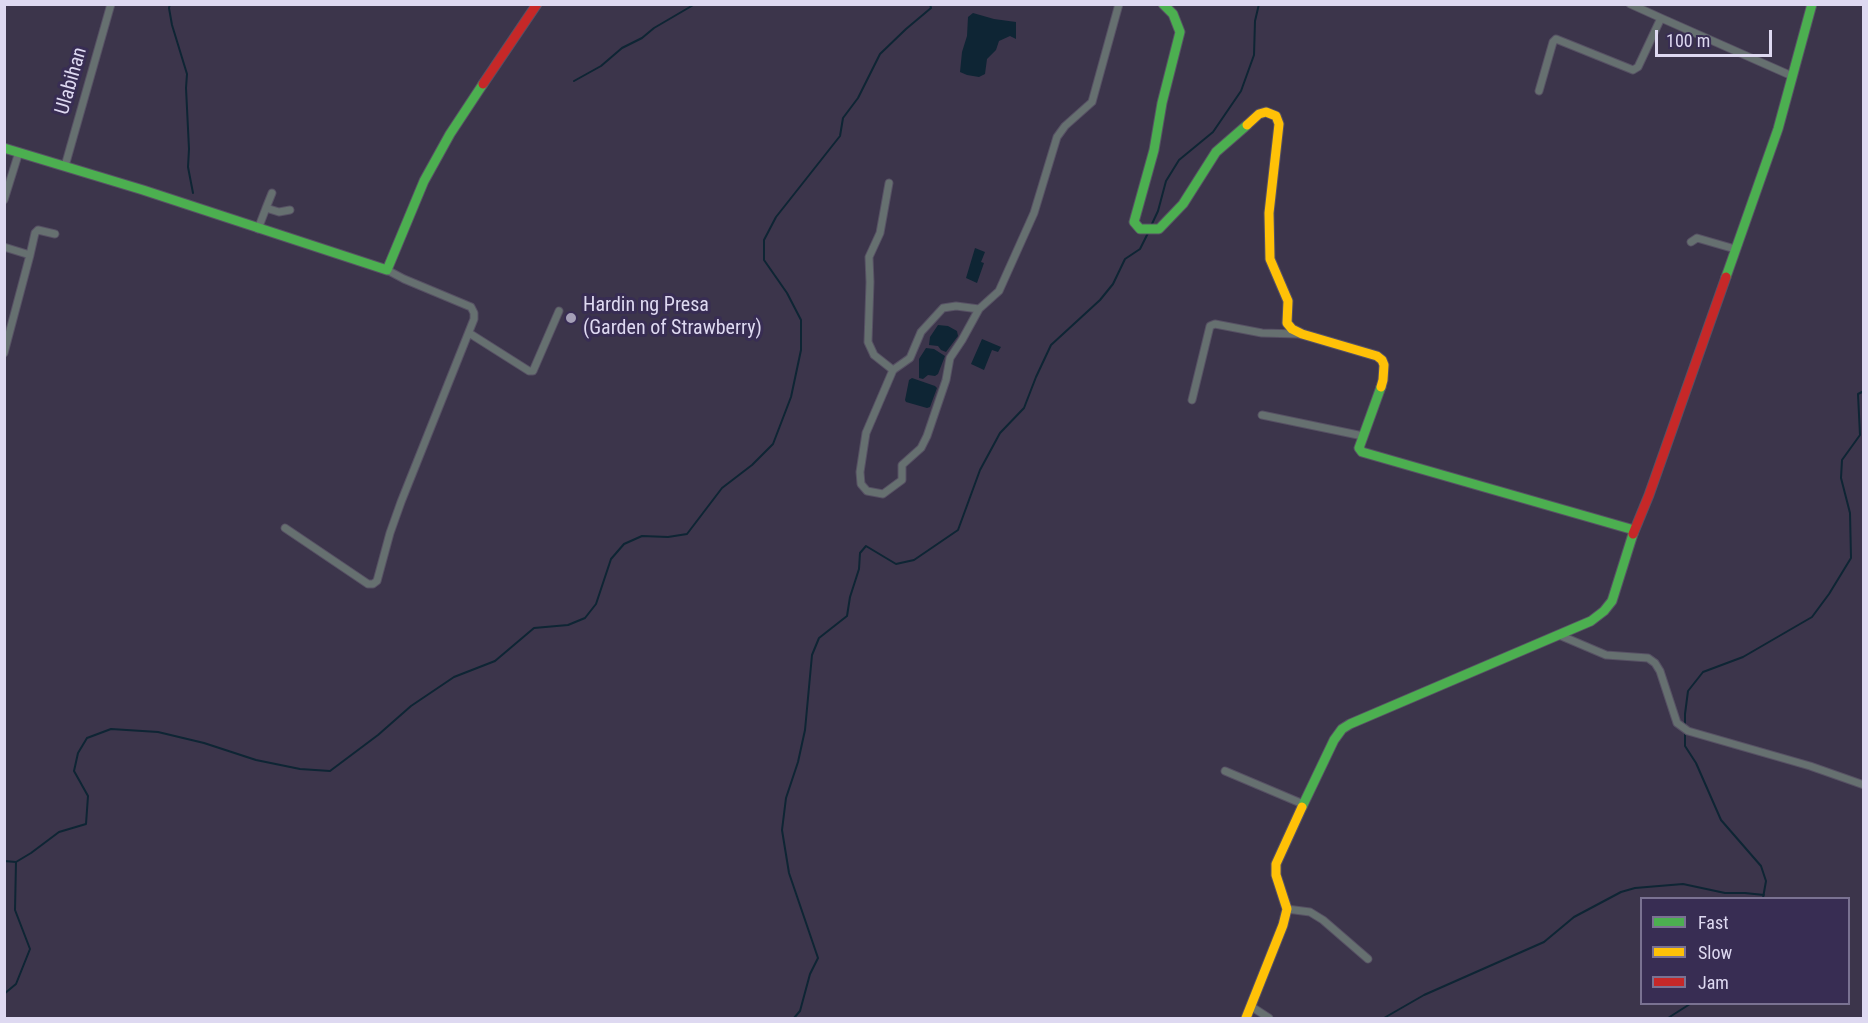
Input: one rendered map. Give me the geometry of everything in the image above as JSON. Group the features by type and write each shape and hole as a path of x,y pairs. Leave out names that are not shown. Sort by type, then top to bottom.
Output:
{"street":[{"name":"Ulabihan","path":"66,166 111,4"},
{"path":"387,270 424,181 450,134 537,4"},
{"path":"979,309 956,306 943,308 921,332 910,358 892,370 866,433 860,472 861,484 867,491 883,494 902,480 902,465 921,448 946,380 950,358 979,309 999,291 1034,213 1057,137 1065,126 1092,102 1119,4"},
{"path":"1163,4 1173,14 1180,32 1162,103 1154,150 1134,222 1140,229 1159,229 1183,204 1216,152 1258,114 1266,112 1276,117 1280,124 1269,213 1269,252 1288,301 1287,323 1292,329 1302,334 1377,356 1382,360 1383,380 1359,448 1362,452 1634,530"},
{"path":"1630,4 1792,76"},
{"path":"1246,1018 1283,925 1287,909 1276,875 1276,864 1334,740 1342,729 1592,621 1612,601 1634,530 1653,484 1778,129 1812,4"},
{"path":"1539,92 1553,42 1556,39 1633,70 1638,67 1661,18"},
{"path":"4,148 143,190 387,270 471,307 474,319 401,502 377,581 368,584 285,528"},
{"path":"4,200 19,152"},
{"path":"889,183 880,233 869,257 868,342 874,355 892,370"},
{"path":"258,229 272,193"},
{"path":"266,208 279,212 290,210"},
{"path":"4,353 35,233 38,230 55,234"},
{"path":"1691,242 1697,238 1735,249"},
{"path":"4,247 30,255"},
{"path":"469,333 529,371 533,371 560,311"},
{"path":"1192,400 1210,326 1215,324 1262,333 1302,334"},
{"path":"1262,415 1363,436"},
{"path":"1559,635 1606,655 1648,658 1655,663 1660,671 1677,723 1688,731 1810,766 1863,785"},
{"path":"1225,771 1304,804"},
{"path":"1287,909 1310,912 1323,920 1368,959"},
{"path":"1252,1007 1269,1018"}],"water":[{"path":"973,13 1016,22 1016,39 1010,36 999,41 996,50 987,59 985,74 979,77 960,72 968,17"},
{"path":"975,248 985,252 977,283 966,278"},
{"path":"938,325 948,326 957,331 958,336 946,352 938,346 929,345 930,337"},
{"path":"982,339 1001,347 998,352 992,350 984,370 971,364"},
{"path":"926,348 934,349 945,356 938,374 928,375 923,379 919,378 919,359"},
{"path":"912,378 937,388 930,407 906,402 909,380"}],"waterway":[{"path":"170,4 172,25 187,74 188,167 193,193"},
{"path":"574,81 601,66 622,48 695,4"},
{"path":"4,861 16,862 59,832 86,824 88,796 74,771 78,753 87,738 111,729 158,732 204,743 256,760 300,769 330,771 378,735 411,706 454,677 495,661 534,628 568,625 585,618 596,604 611,559 624,544 642,536 668,537 687,534 722,488 752,465 773,444 791,397 801,350 801,320 787,293 764,260 764,240 776,217 840,136 843,118 858,98 880,54 931,8 930,4"},
{"path":"1151,226 1158,211 1166,181 1179,160 1213,132 1241,91 1254,55 1255,21 1259,4"},
{"path":"794,1018 800,1011 810,974 818,958 789,873 782,830 786,798 798,762 805,730 812,655 819,638 847,616 859,569 860,553 866,546 896,564 914,560 958,530 980,470 1000,433 1024,408 1051,345 1100,300 1113,284 1125,259 1140,249 1149,231"},
{"path":"1685,725 1688,691 1703,672 1743,657 1812,617 1851,558 1850,513 1841,478 1842,460 1860,435 1858,394 1864,391"},
{"path":"1685,731 1685,746 1696,763 1721,820 1761,866 1766,881 1763,897"},
{"path":"4,994 16,984 30,949 15,910 16,862"},
{"path":"1384,1018 1424,995 1544,942 1574,917 1621,892 1635,888 1683,884 1725,893 1764,895"},
{"path":"1668,1018 1688,1005"}],"traffic: fast":[{"path":"1163,4 1173,14 1180,32 1162,103 1154,150 1134,222 1140,229 1159,229 1183,204 1216,152 1247,125"},
{"path":"1726,277 1778,129 1812,4"},
{"path":"4,148 143,190 387,270 424,181 450,134 483,84"},
{"path":"1381,387 1359,448 1362,452 1634,530"},
{"path":"1302,807 1334,740 1342,729 1591,621 1604,611 1612,601 1633,534"}],"traffic: slow":[{"path":"1247,125 1259,114 1266,112 1276,116 1279,124 1269,213 1270,259 1288,301 1287,323 1292,329 1302,334 1377,356 1384,365 1381,387"},
{"path":"1246,1018 1283,925 1287,909 1276,875 1276,864 1302,807"}],"traffic: jam":[{"path":"483,84 537,4"},
{"path":"1633,534 1726,277"}],"place":[{"name":"Hardin ng Presa (Garden of Strawberry)","path":"571,318"}]}
